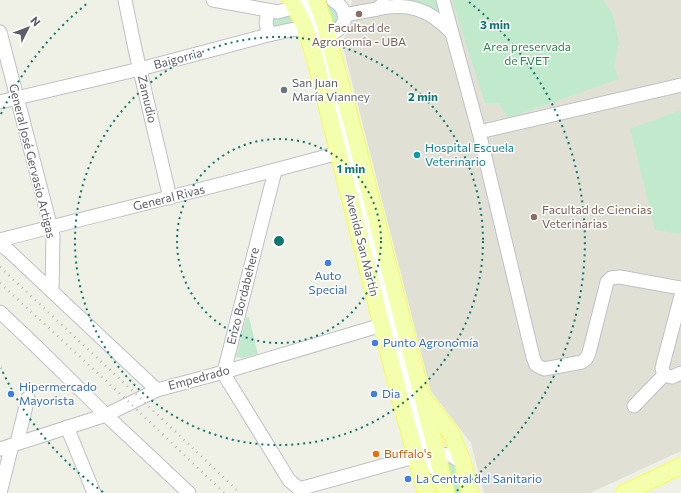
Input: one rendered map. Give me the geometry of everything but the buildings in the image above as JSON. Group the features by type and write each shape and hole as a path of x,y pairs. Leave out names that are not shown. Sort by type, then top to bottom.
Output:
{"main road":[{"name":"Avenida San Martín","path":"306,1 324,22 317,31 314,55 338,153 393,322 422,395 426,456 426,493"},
{"name":"Avenida San Martín","path":"306,1 352,125 393,322 426,456 441,490"},
{"path":"422,395 451,433 463,464 470,493"},
{"path":"633,491 681,466"}],"street":[{"name":"Zamudio","path":"125,0 170,198"},
{"path":"213,0 278,12 306,1"},
{"path":"333,0 348,14 392,6 396,3 426,12 451,32"},
{"path":"377,9 387,0"},
{"path":"443,0 478,132 536,365 544,369 582,362 586,358 607,282 611,278 620,277 681,288"},
{"path":"270,11 266,24 268,30 272,34"},
{"name":"Baigorria","path":"0,102 140,69 293,29 334,32 340,28 348,14"},
{"path":"317,31 350,154 376,238 394,309 393,322"},
{"path":"317,31 343,150 360,209 371,240 393,322"},
{"name":"General José Gervasio Artigas","path":"0,32 53,236 52,291"},
{"path":"478,132 681,85"},
{"path":"352,125 357,176"},
{"name":"General Rivas","path":"0,240 275,171 338,153"},
{"name":"Enzo Bordabehere","path":"224,372 275,171"},
{"path":"0,244 52,291 156,390"},
{"path":"664,375 662,368 681,296"},
{"path":"0,312 189,493"},
{"name":"Empedrado","path":"10,446 106,415 156,390 224,372 393,322"},
{"path":"224,372 225,376 289,480 302,491 407,460 426,456 450,455 463,464"},
{"path":"664,375 672,377 681,373"},
{"path":"634,406 664,375"},
{"path":"0,493 10,446 28,398"},
{"path":"67,427 94,493"}],"shaded area":[{"name":"Facultad de Ciencias Veterinarias","path":"352,0 681,0 681,451 590,493 484,493 471,443 431,391 342,43 352,18 350,9"}],"green space":[{"path":"443,0 451,32 393,1"},
{"name":"Area preservada de FVET","path":"452,0 603,0 613,14 619,43 614,66 619,79 508,118 499,103 485,103"},
{"path":"324,3 337,9 339,20 332,27"},
{"path":"292,14 297,24 272,29 271,18"},
{"path":"681,110 681,234 655,230 630,129"},
{"path":"249,317 258,354 243,358 236,357 246,318"},
{"path":"447,462 451,462 458,467 465,493 453,493"}],"railway":[{"path":"0,267 240,493"},
{"path":"0,283 130,403 224,493"}],"place":[{"name":"Facultad de Agronomía - UBA","path":"359,14"},
{"name":"San Juan María Vianney","path":"284,90"},
{"name":"Hospital Escuela Veterinario","path":"417,155"},
{"name":"Facultad de Ciencias Veterinarias","path":"534,217"},
{"name":"Auto Special","path":"328,263"},
{"name":"Punto Agronomía","path":"375,343"},
{"name":"Hipermercado Mayorista","path":"11,394"},
{"name":"Dia","path":"374,394"},
{"name":"Buffalo's","path":"376,454"},
{"name":"La Central del Sanitario","path":"408,479"}]}
